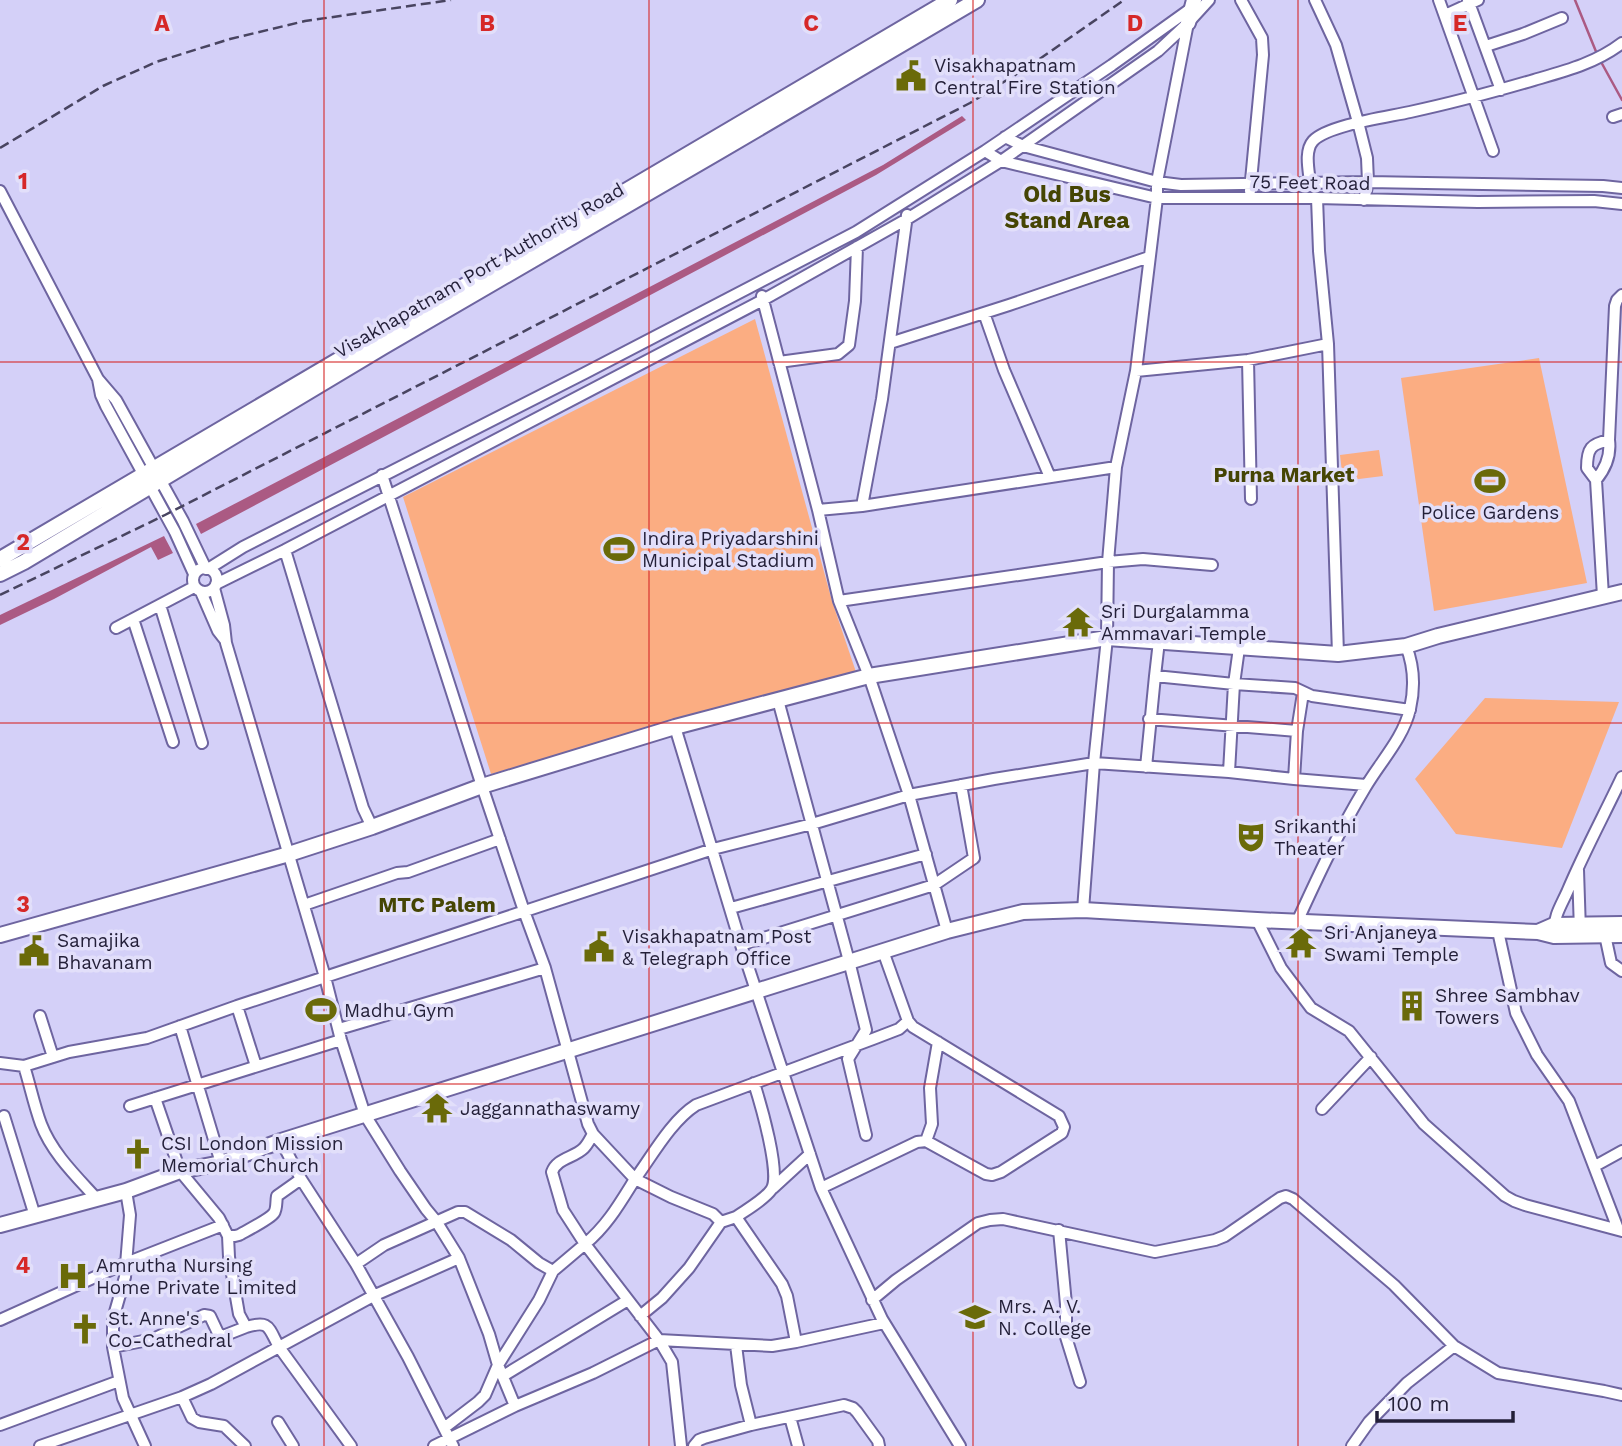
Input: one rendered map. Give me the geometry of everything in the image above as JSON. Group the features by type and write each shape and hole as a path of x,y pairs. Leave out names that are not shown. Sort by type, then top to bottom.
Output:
{"main road":[{"name":"Visakhapatnam Port Authority Road","path":"0,574 24,562 354,350 950,0"},
{"name":"Visakhapatnam Port Authority Road","path":"0,559 152,479 372,354 977,0"},
{"path":"1188,23 1200,3"},
{"path":"0,935 289,854 372,827 482,786 675,727 869,676 1107,638 1338,654 1406,646 1622,592"},
{"path":"0,1225 126,1191 180,1171 221,1163 281,1141 849,961 947,931 1023,912 1083,910 1538,932 1622,924"},
{"path":"1580,930 1622,935"}],"street":[{"path":"1241,0 1262,38 1263,55 1250,198"},
{"path":"1315,0 1336,45 1367,158 1368,182 1364,200"},
{"path":"1439,0 1493,151"},
{"path":"1445,15 1472,1 1501,90"},
{"path":"207,569 243,547 856,232 985,151 1200,3"},
{"path":"1486,46 1562,18"},
{"path":"116,628 197,589 208,592 763,300 908,219 1023,146 1158,51 1188,23"},
{"path":"1083,910 1107,638 1108,562 1116,467 1136,371 1157,182 1188,23"},
{"path":"1310,183 1308,154 1314,139 1358,122 1474,97 1570,69 1599,58 1622,43"},
{"name":"75 Feet Road","path":"1005,137 1023,146 1181,186 1368,182 1622,188"},
{"name":"75 Feet Road","path":"985,151 1001,161 1157,198 1594,201 1622,204"},
{"path":"0,191 98,379 106,406 152,479 183,521 207,569"},
{"path":"1317,198 1328,344 1338,654"},
{"path":"862,506 882,400 908,219 906,201"},
{"path":"779,362 838,354 849,345 855,301 857,247"},
{"path":"890,343 1149,257"},
{"path":"756,284 763,300 818,510 839,601 869,676 909,795 947,931"},
{"path":"1596,480 1606,466 1610,448 1615,306 1616,300 1622,295"},
{"path":"984,313 1004,370 1050,477"},
{"path":"1136,371 1248,360 1328,344"},
{"path":"1248,360 1251,499"},
{"path":"1603,596 1596,480 1587,468 1589,450 1596,443 1609,440"},
{"path":"818,510 862,506 1116,467"},
{"path":"382,475 482,786 545,968 588,1124 593,1134 635,1179 713,1214 722,1222"},
{"path":"152,479 194,574"},
{"path":"285,550 363,808 372,827"},
{"path":"839,601 1108,562 1143,559 1212,565"},
{"path":"226,642 192,579 200,569 211,570 216,576 215,586 226,642 365,1115 459,1258 515,1406"},
{"path":"160,605 202,743"},
{"path":"133,619 173,742"},
{"path":"1146,767 1159,640"},
{"path":"1297,922 1330,850 1366,785 1397,741 1410,710 1412,661 1406,646"},
{"path":"1229,772 1239,648"},
{"path":"1155,676 1295,688 1312,696 1410,710"},
{"path":"1294,779 1303,693"},
{"path":"778,700 866,1030 848,1059 866,1135"},
{"path":"1149,719 1297,731"},
{"path":"675,727 741,945 821,1188 884,1324 960,1446"},
{"path":"0,1063 24,1066 69,1052 147,1038 713,849 812,824 909,795 1094,763 1366,785"},
{"path":"1554,931 1557,912 1622,777"},
{"path":"741,945 934,885 974,858 961,785"},
{"path":"304,905 500,839"},
{"path":"731,908 926,854"},
{"path":"1578,867 1580,930"},
{"path":"1257,920 1281,968 1311,1008 1349,1031 1424,1124 1505,1196 1525,1205 1620,1230"},
{"path":"1498,931 1520,1023 1537,1055 1569,1101 1620,1230"},
{"path":"1605,935 1612,963 1622,971"},
{"path":"821,1188 917,1142 926,1141 992,1175 1062,1133 1064,1127 1059,1116 913,1027 908,1021 883,951"},
{"path":"130,1106 197,1086 340,1034 545,968"},
{"path":"237,1006 256,1066"},
{"path":"40,1016 53,1057"},
{"path":"449,1437 485,1395 501,1371 553,1271 599,1232 635,1179 688,1110 899,1029 908,1021"},
{"path":"180,1026 221,1163"},
{"path":"926,1141 932,1124 930,1088 938,1042"},
{"path":"1322,1109 1371,1058"},
{"path":"24,1066 41,1124 52,1146 96,1198"},
{"path":"754,1083 767,1127 775,1181 773,1188"},
{"path":"155,1098 180,1171 226,1230 235,1237 271,1216 277,1196 301,1179"},
{"path":"4,1116 35,1216"},
{"path":"593,1134 582,1150 558,1163 552,1172 563,1210 585,1244 659,1340 672,1362 681,1446"},
{"path":"281,1141 301,1179 356,1264 449,1437"},
{"path":"1595,1166 1622,1151"},
{"path":"640,1316 662,1298 689,1268 722,1222 736,1217 770,1192 810,1154"},
{"path":"126,1191 131,1215 125,1277 113,1319 113,1347 123,1398 145,1446"},
{"path":"872,1300 978,1223 1003,1219 1155,1252 1225,1236 1286,1196 1293,1199 1394,1285 1454,1346 1497,1373 1622,1395"},
{"path":"356,1264 384,1245 458,1212 465,1212 511,1240 553,1271"},
{"path":"736,1217 788,1296 796,1342"},
{"path":"0,1320 126,1264 226,1230"},
{"path":"226,1230 239,1314 246,1327"},
{"path":"1059,1230 1066,1304 1066,1337 1080,1382"},
{"path":"40,1446 182,1397 211,1384 373,1296 459,1258"},
{"path":"501,1371 628,1300"},
{"path":"113,1347 153,1339 204,1315 210,1316 218,1333 223,1336 259,1323 264,1324 351,1446"},
{"path":"434,1446 659,1340 778,1346 884,1324"},
{"path":"736,1345 741,1385 751,1425"},
{"path":"1352,1446 1368,1422 1407,1383 1454,1346"},
{"path":"0,1425 119,1381"},
{"path":"182,1397 192,1418 199,1422 224,1426 245,1446"},
{"path":"694,1446 704,1438 751,1425 844,1405 857,1412 879,1446"},
{"path":"790,1417 798,1446"},
{"path":"278,1422 293,1446"}],"shaded area":[{"path":"962,116 966,120 876,175 201,534 196,524 883,165"},
{"name":"Indira Priyadarshini Municipal Stadium","path":"755,319 832,601 856,672 491,774 403,497"},
{"name":"Police Gardens","path":"1539,358 1587,583 1434,611 1401,378"},
{"path":"1379,450 1383,476 1343,481 1340,455"},
{"path":"164,536 173,553 158,560 151,547 0,625 0,615"},
{"path":"1485,698 1619,702 1562,848 1456,834 1415,779"}],"waterway":[{"path":"1575,0 1597,54"},
{"path":"1600,60 1622,100"}],"railway":[{"path":"0,148 103,86 156,62 230,39 305,21 451,0"},
{"path":"0,595 165,515 970,103 1031,65 1124,0"}],"place":[{"name":"Visakhapatnam Central Fire Station","path":"911,76"},
{"name":"Police Gardens","path":"1490,481"},
{"name":"Indira Priyadarshini Municipal Stadium","path":"619,549"},
{"name":"Sri Durgalamma Ammavari Temple","path":"1078,622"},
{"name":"Srikanthi Theater","path":"1251,837"},
{"name":"Sri Anjaneya Swami Temple","path":"1301,943"},
{"name":"Visakhapatnam Post & Telegraph Office","path":"599,947"},
{"name":"Samajika Bhavanam","path":"34,951"},
{"name":"Shree Sambhav Towers","path":"1412,1006"},
{"name":"Madhu Gym","path":"321,1010"},
{"name":"Jaggannathaswamy","path":"437,1108"},
{"name":"CSI London Mission Memorial Church","path":"138,1154"},
{"name":"Amrutha Nursing Home Private Limited","path":"73,1276"},
{"name":"Mrs. A. V. N. College","path":"975,1317"},
{"name":"St. Anne's Co-Cathedral","path":"85,1329"}],"district":[{"name":"Old Bus Stand Area","path":"1067,207"},
{"name":"Purna Market","path":"1284,475"},
{"name":"MTC Palem","path":"437,905"}]}
